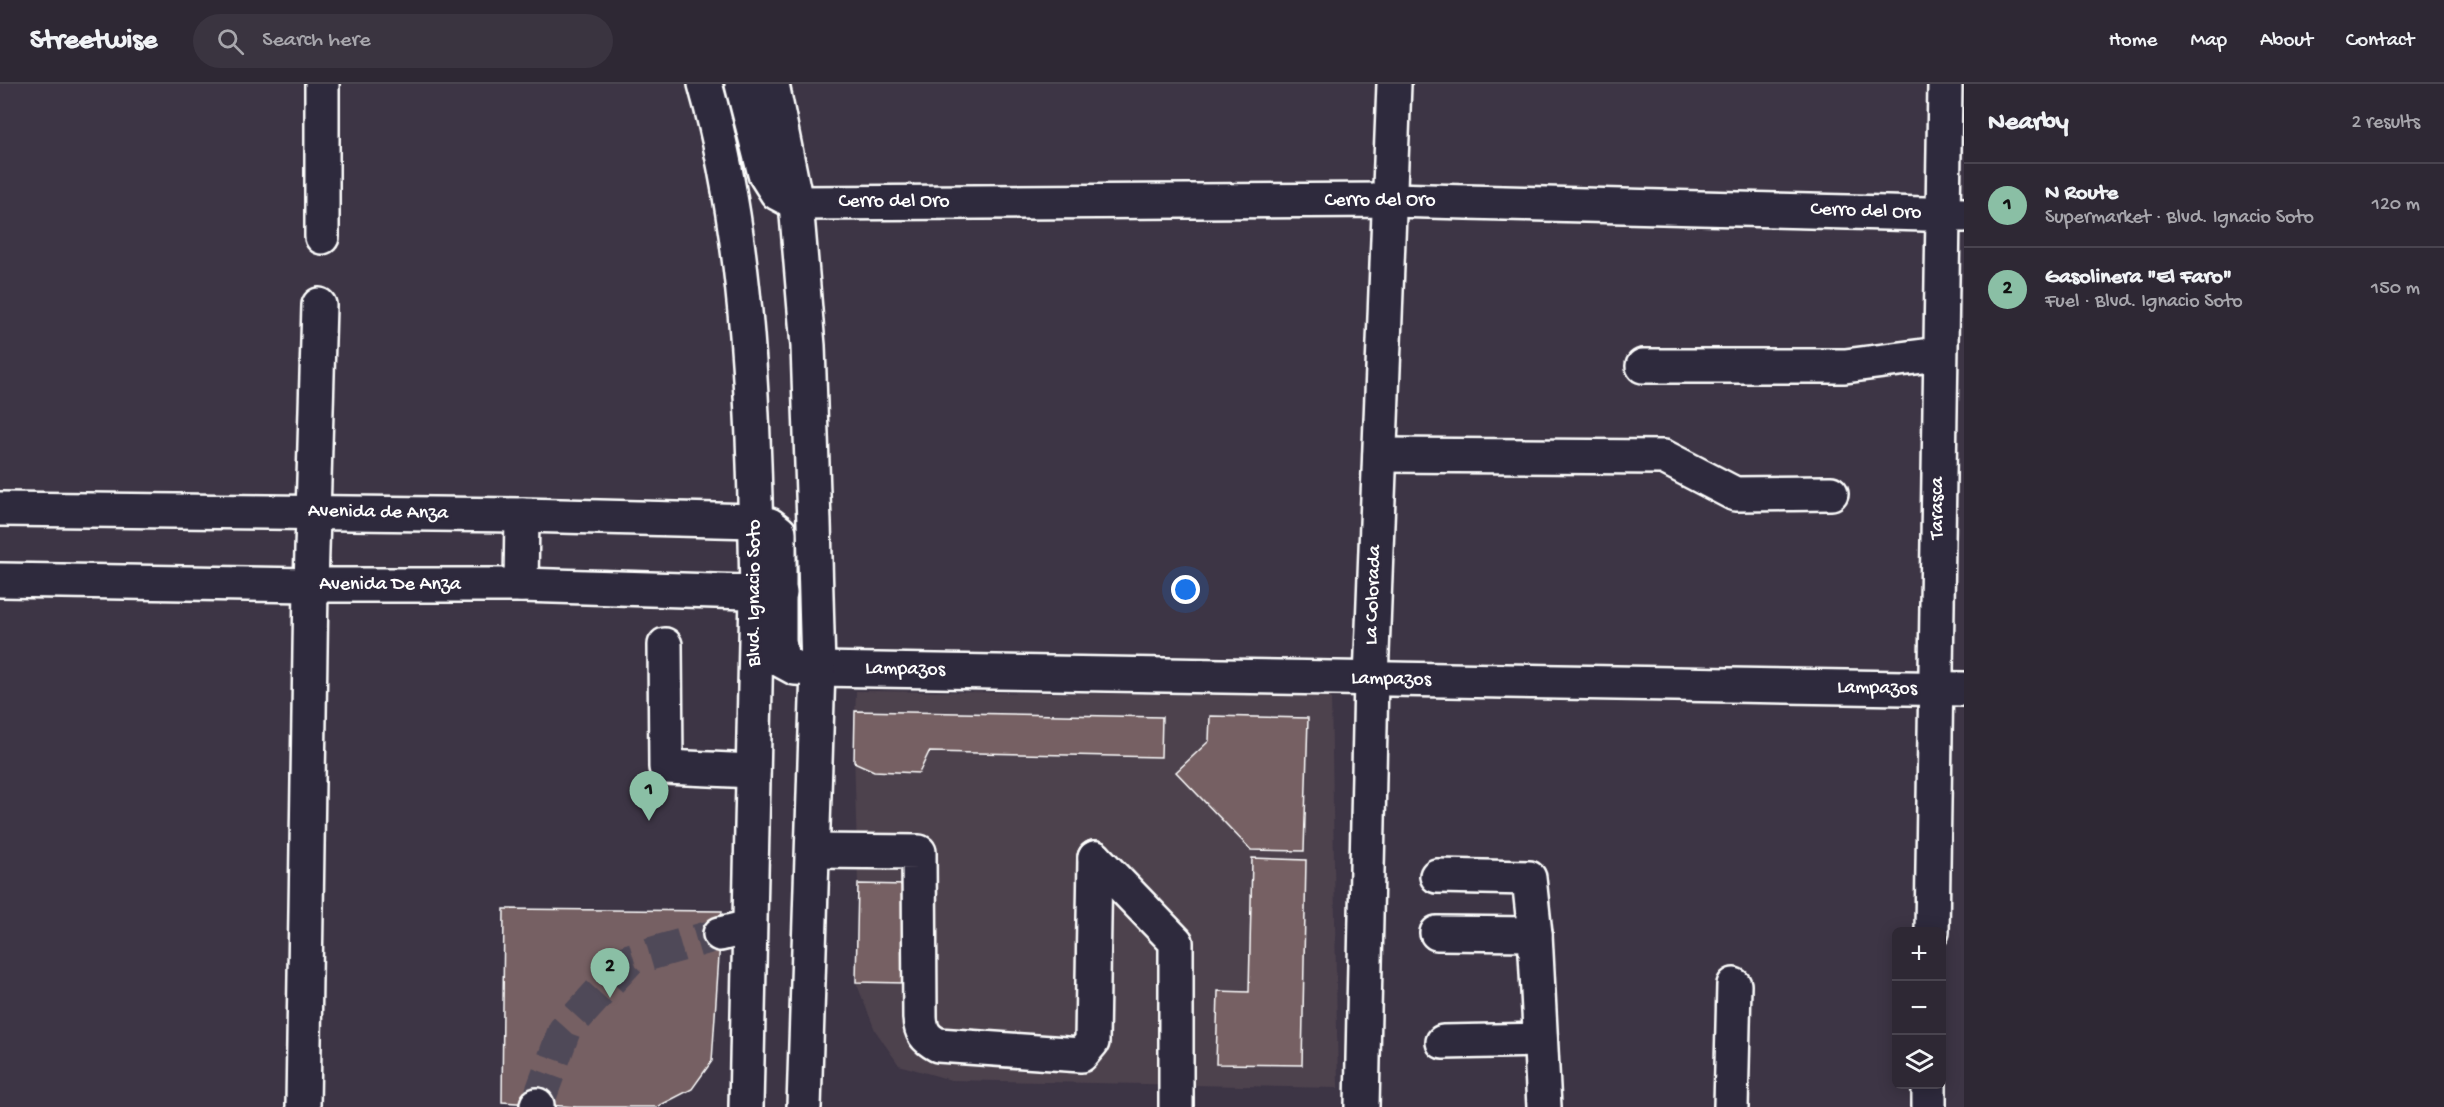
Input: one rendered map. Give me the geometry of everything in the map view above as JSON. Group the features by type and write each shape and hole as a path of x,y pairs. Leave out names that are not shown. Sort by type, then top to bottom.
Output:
{"street":[{"path":"322,84 322,237"},
{"name":"Blvd. Ignacio Soto","path":"705,84 716,122 730,190 750,398 755,521 768,593 753,771 735,931 746,1107"},
{"path":"742,84 765,174 777,193 796,203"},
{"path":"772,84 796,203 808,346 818,669 804,1107"},
{"name":"La Colorada","path":"1362,1107 1371,680 1394,84"},
{"name":"Tarasca","path":"1932,927 1950,690 1951,432 1939,354 1953,215 1945,84"},
{"name":"Cerro del Oro","path":"796,203 1391,200 1953,215"},
{"path":"303,1107 311,585 319,305"},
{"path":"1643,366 1845,366 1939,354"},
{"path":"1380,455 1664,457 1735,494 1831,493"},
{"name":"Avenida de Anza","path":"0,509 522,515 755,521"},
{"path":"521,585 522,515"},
{"name":"Avenida De Anza","path":"0,580 311,585 521,585 768,593"},
{"name":"Lampazos","path":"768,593 782,661 795,668 1950,690"},
{"path":"665,645 666,767 753,771"},
{"path":"813,851 919,852 920,1018 921,1031 928,1040 938,1045 1081,1055 1092,1042 1095,858 1176,942 1176,1107"},
{"path":"1437,876 1529,879 1544,1107"},
{"path":"1437,933 1534,934"},
{"path":"1731,1107 1734,985"},
{"path":"1443,1042 1540,1040"},
{"path":"1929,1089 1929,1107"}],"shaded area":[{"path":"856,691 1331,696 1338,1088 951,1080 899,1065 875,1030 856,982 858,884 854,752"}],"building":[{"path":"855,711 1162,717 1161,757 929,752 919,773 874,771 854,762"},
{"path":"1210,716 1308,718 1304,851 1251,850 1176,772 1209,741"},
{"path":"1252,858 1306,860 1302,1065 1216,1064 1218,991 1249,992"},
{"path":"858,884 907,885 905,983 856,982"},
{"path":"504,909 722,911 712,1061 692,1089 657,1107 577,1107 502,1102"}],"tunnel":[{"path":"537,1105 564,1031 629,960 720,934"}],"place":[{"name":"N Route","path":"649,821"},
{"name":"Gasolinera \"El Faro\"","path":"610,998"}]}
